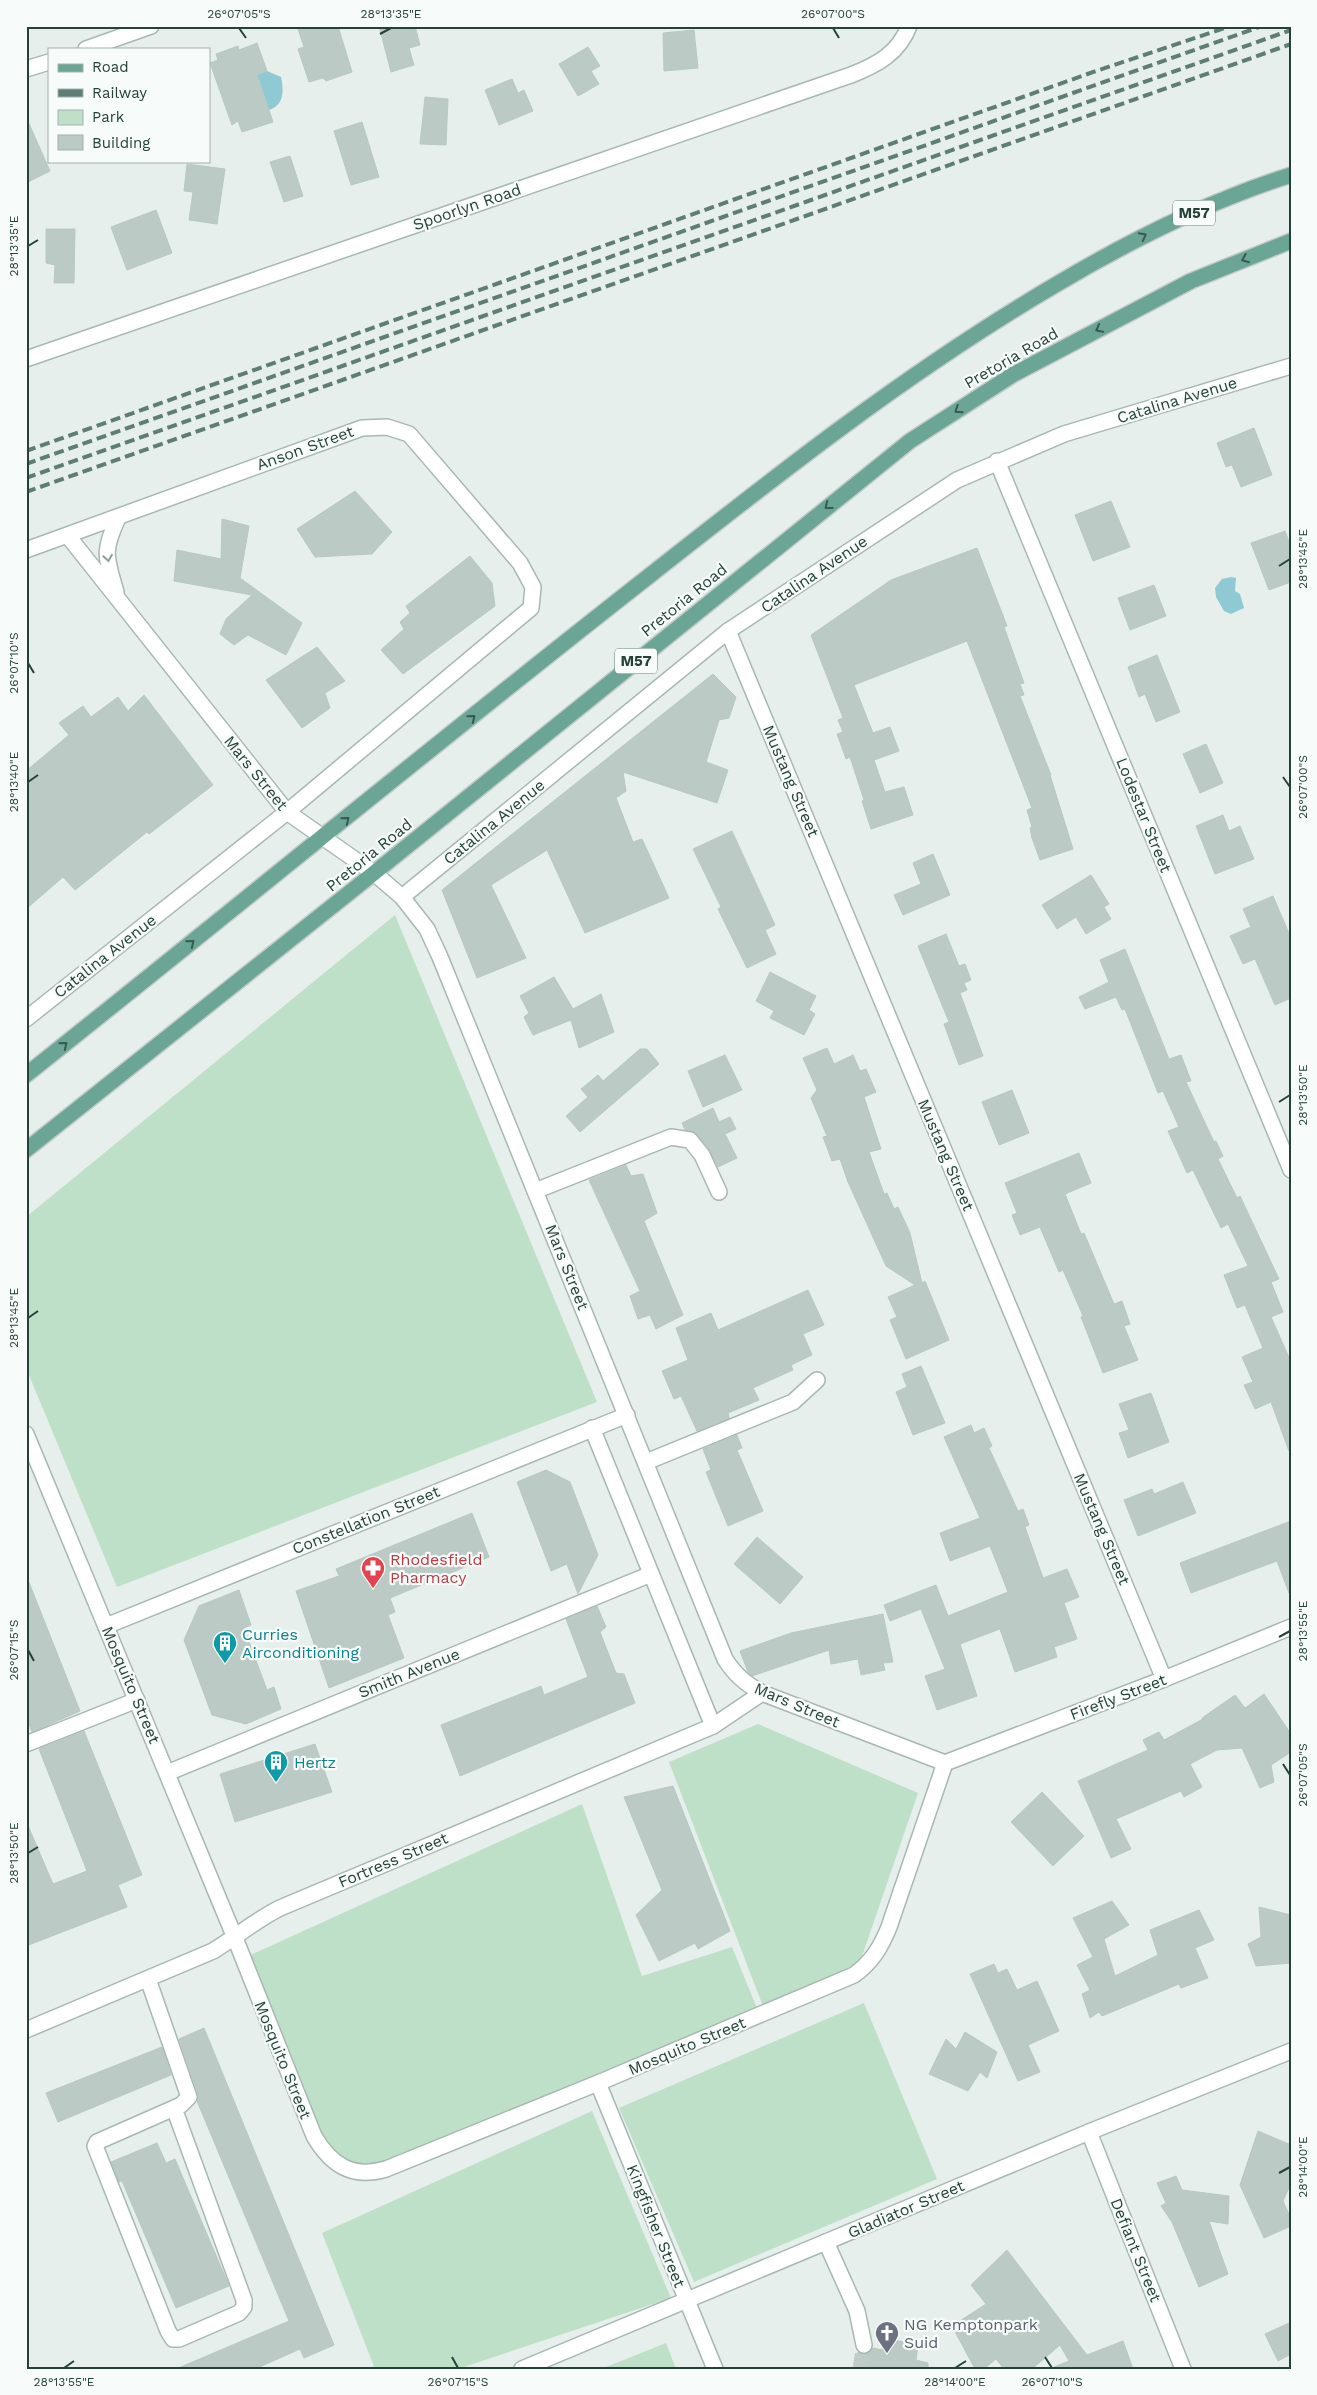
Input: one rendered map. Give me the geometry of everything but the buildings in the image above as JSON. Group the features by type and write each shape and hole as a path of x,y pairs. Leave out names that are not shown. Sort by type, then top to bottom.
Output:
{"main road":[{"name":"M57","path":"26,1075 756,491 889,391 992,321 1100,258 1164,225 1266,183 1291,175"},
{"name":"Pretoria Road","path":"26,1150 374,873 910,441 1014,374 1182,286 1291,241"}],"street":[{"path":"89,48 151,26"},
{"name":"Spoorlyn Road","path":"26,359 851,75 881,62 900,44 909,26"},
{"path":"26,69 48,62"},
{"name":"Catalina Avenue","path":"402,897 728,631 957,480 1064,434 1291,366"},
{"name":"Anson Street","path":"26,550 362,428 387,427 409,434 520,562 532,587 531,608"},
{"name":"Lodestar Street","path":"998,461 1291,1170"},
{"path":"118,518 106,546 106,557 119,600"},
{"name":"Mars Street","path":"68,536 287,812 374,873 402,897 427,929 725,1659 744,1682 762,1693 945,1763"},
{"name":"Catalina Avenue","path":"26,1019 287,812 531,608"},
{"name":"Mustang Street","path":"728,631 1164,1679"},
{"path":"535,1191 671,1137 690,1140 702,1156 719,1192"},
{"path":"646,1462 793,1402 817,1380"},
{"name":"Constellation Street","path":"106,1626 627,1415"},
{"path":"592,1428 713,1726"},
{"name":"Mosquito Street","path":"26,1434 168,1773 314,2136 323,2151 353,2171 364,2174 386,2169 598,2084 854,1975 870,1962 889,1927 945,1763"},
{"name":"Smith Avenue","path":"168,1773 651,1574"},
{"name":"Firefly Street","path":"945,1763 1164,1679 1291,1627"},
{"name":"Fortress Street","path":"26,2030 213,1951 235,1938 261,1918 280,1908 713,1726 762,1693"},
{"path":"26,1744 137,1700"},
{"path":"148,1980 189,2097 174,2108 97,2142 94,2146 168,2332 172,2339 179,2339 239,2313 244,2307 244,2300 174,2108"},
{"name":"Gladiator Street","path":"522,2369 687,2302 1089,2132 1291,2051"},
{"name":"Kingfisher Street","path":"598,2084 714,2369"},
{"name":"Defiant Street","path":"1089,2132 1183,2369"},
{"path":"826,2242 857,2311 864,2345"}],"green space":[{"path":"395,915 597,1402 117,1587 26,1368 26,1217"},
{"path":"758,1724 918,1793 857,1971 766,2014 669,1762"},
{"path":"582,1804 642,1976 732,1947 759,2013 369,2173 317,2143 242,1959"},
{"path":"864,2003 937,2179 694,2282 619,2108"},
{"path":"592,2111 671,2298 458,2369 375,2369 322,2233"},
{"path":"666,2343 676,2369 601,2369"}],"water":[{"path":"267,71 281,77 282,87 282,97 278,105 269,110 257,75"},
{"path":"1236,578 1235,591 1240,594 1244,608 1231,614 1224,611 1216,597 1215,588 1222,579"}],"tunnel":[{"path":"860,2369 864,2345"}],"railway":[{"path":"26,451 1096,71 1231,26"},
{"path":"26,464 1262,26"},
{"path":"26,478 1291,30"},
{"path":"26,492 1291,44"}],"place":[{"name":"Rhodesfield Pharmacy","path":"373,1589"},
{"name":"Curries Airconditioning","path":"225,1664"},
{"name":"Hertz","path":"276,1783"},
{"name":"NG Kemptonpark Suid","path":"887,2354"}]}
